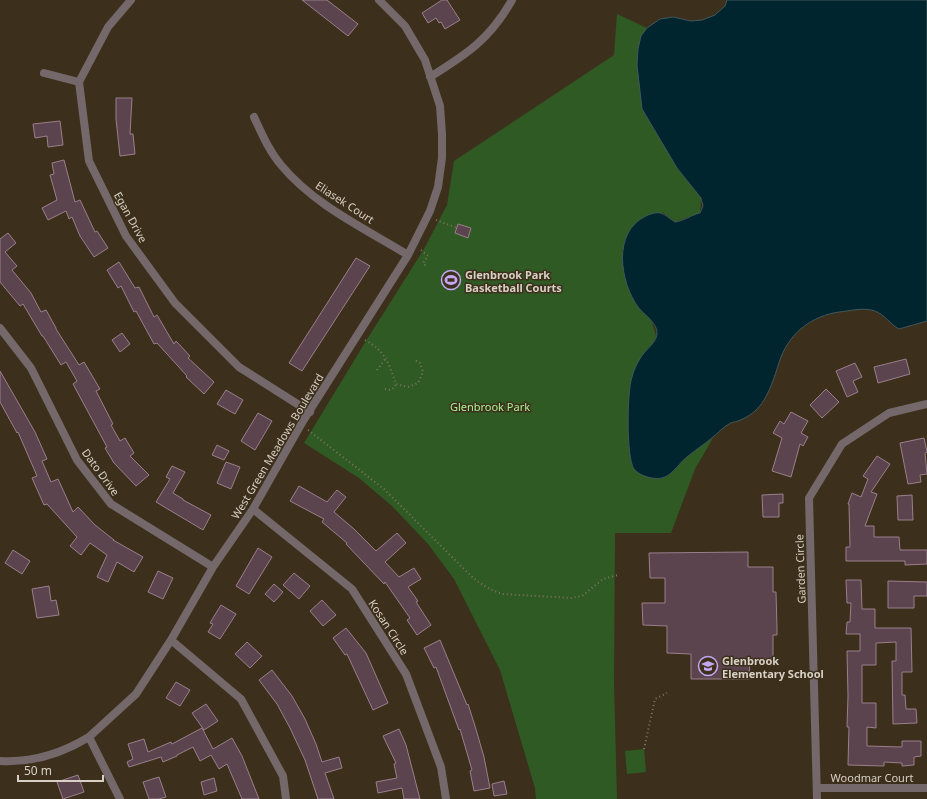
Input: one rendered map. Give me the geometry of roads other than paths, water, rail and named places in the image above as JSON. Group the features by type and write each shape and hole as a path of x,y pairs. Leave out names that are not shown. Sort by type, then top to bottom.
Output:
{"street":[{"path":"44,73 79,82 108,28 131,0"},
{"name":"West Green Meadows Boulevard","path":"0,761 27,761 55,754 74,746 89,737 136,694 171,640 214,567 253,509 303,422 408,254 427,217 438,187 442,158 440,106 425,60 404,26 379,0"},
{"path":"430,77 463,56 479,43 493,28 512,0"},
{"name":"Egan Drive","path":"79,82 89,161 126,236 175,303 239,367 310,412"},
{"name":"Eliasek Court","path":"254,117 265,142 280,164 298,184 322,203 408,254"},
{"name":"Dato Drive","path":"0,328 31,368 77,460 110,504 214,567"},
{"name":"Garden Circle","path":"817,799 809,498 842,444 889,413 927,404"},
{"name":"Kosan Circle","path":"253,509 352,589 406,674 441,767 446,799"},
{"path":"171,640 241,698 283,776 286,799"},
{"path":"89,737 120,799"},
{"name":"Woodmar Court","path":"817,788 927,788"}],"water":[{"path":"727,0 927,0 927,321 899,329 879,313 862,309 829,314 811,321 790,340 781,357 774,379 762,404 753,413 725,427 684,459 674,471 668,475 662,478 654,478 641,475 634,469 631,462 628,409 630,385 634,371 642,355 655,340 657,330 653,323 638,307 632,297 627,284 622,258 624,245 628,233 635,223 646,216 655,213 662,213 675,222 700,213 703,206 701,198 677,168 642,109 637,65 638,49 641,36 647,28 660,19 673,17 691,21 702,20 715,15 725,6"}],"place":[{"name":"Glenbrook Park Basketball Courts","path":"451,280"},
{"name":"Glenbrook Elementary School","path":"708,666"}],"park label":[{"name":"Glenbrook Park","path":"490,406"}]}
